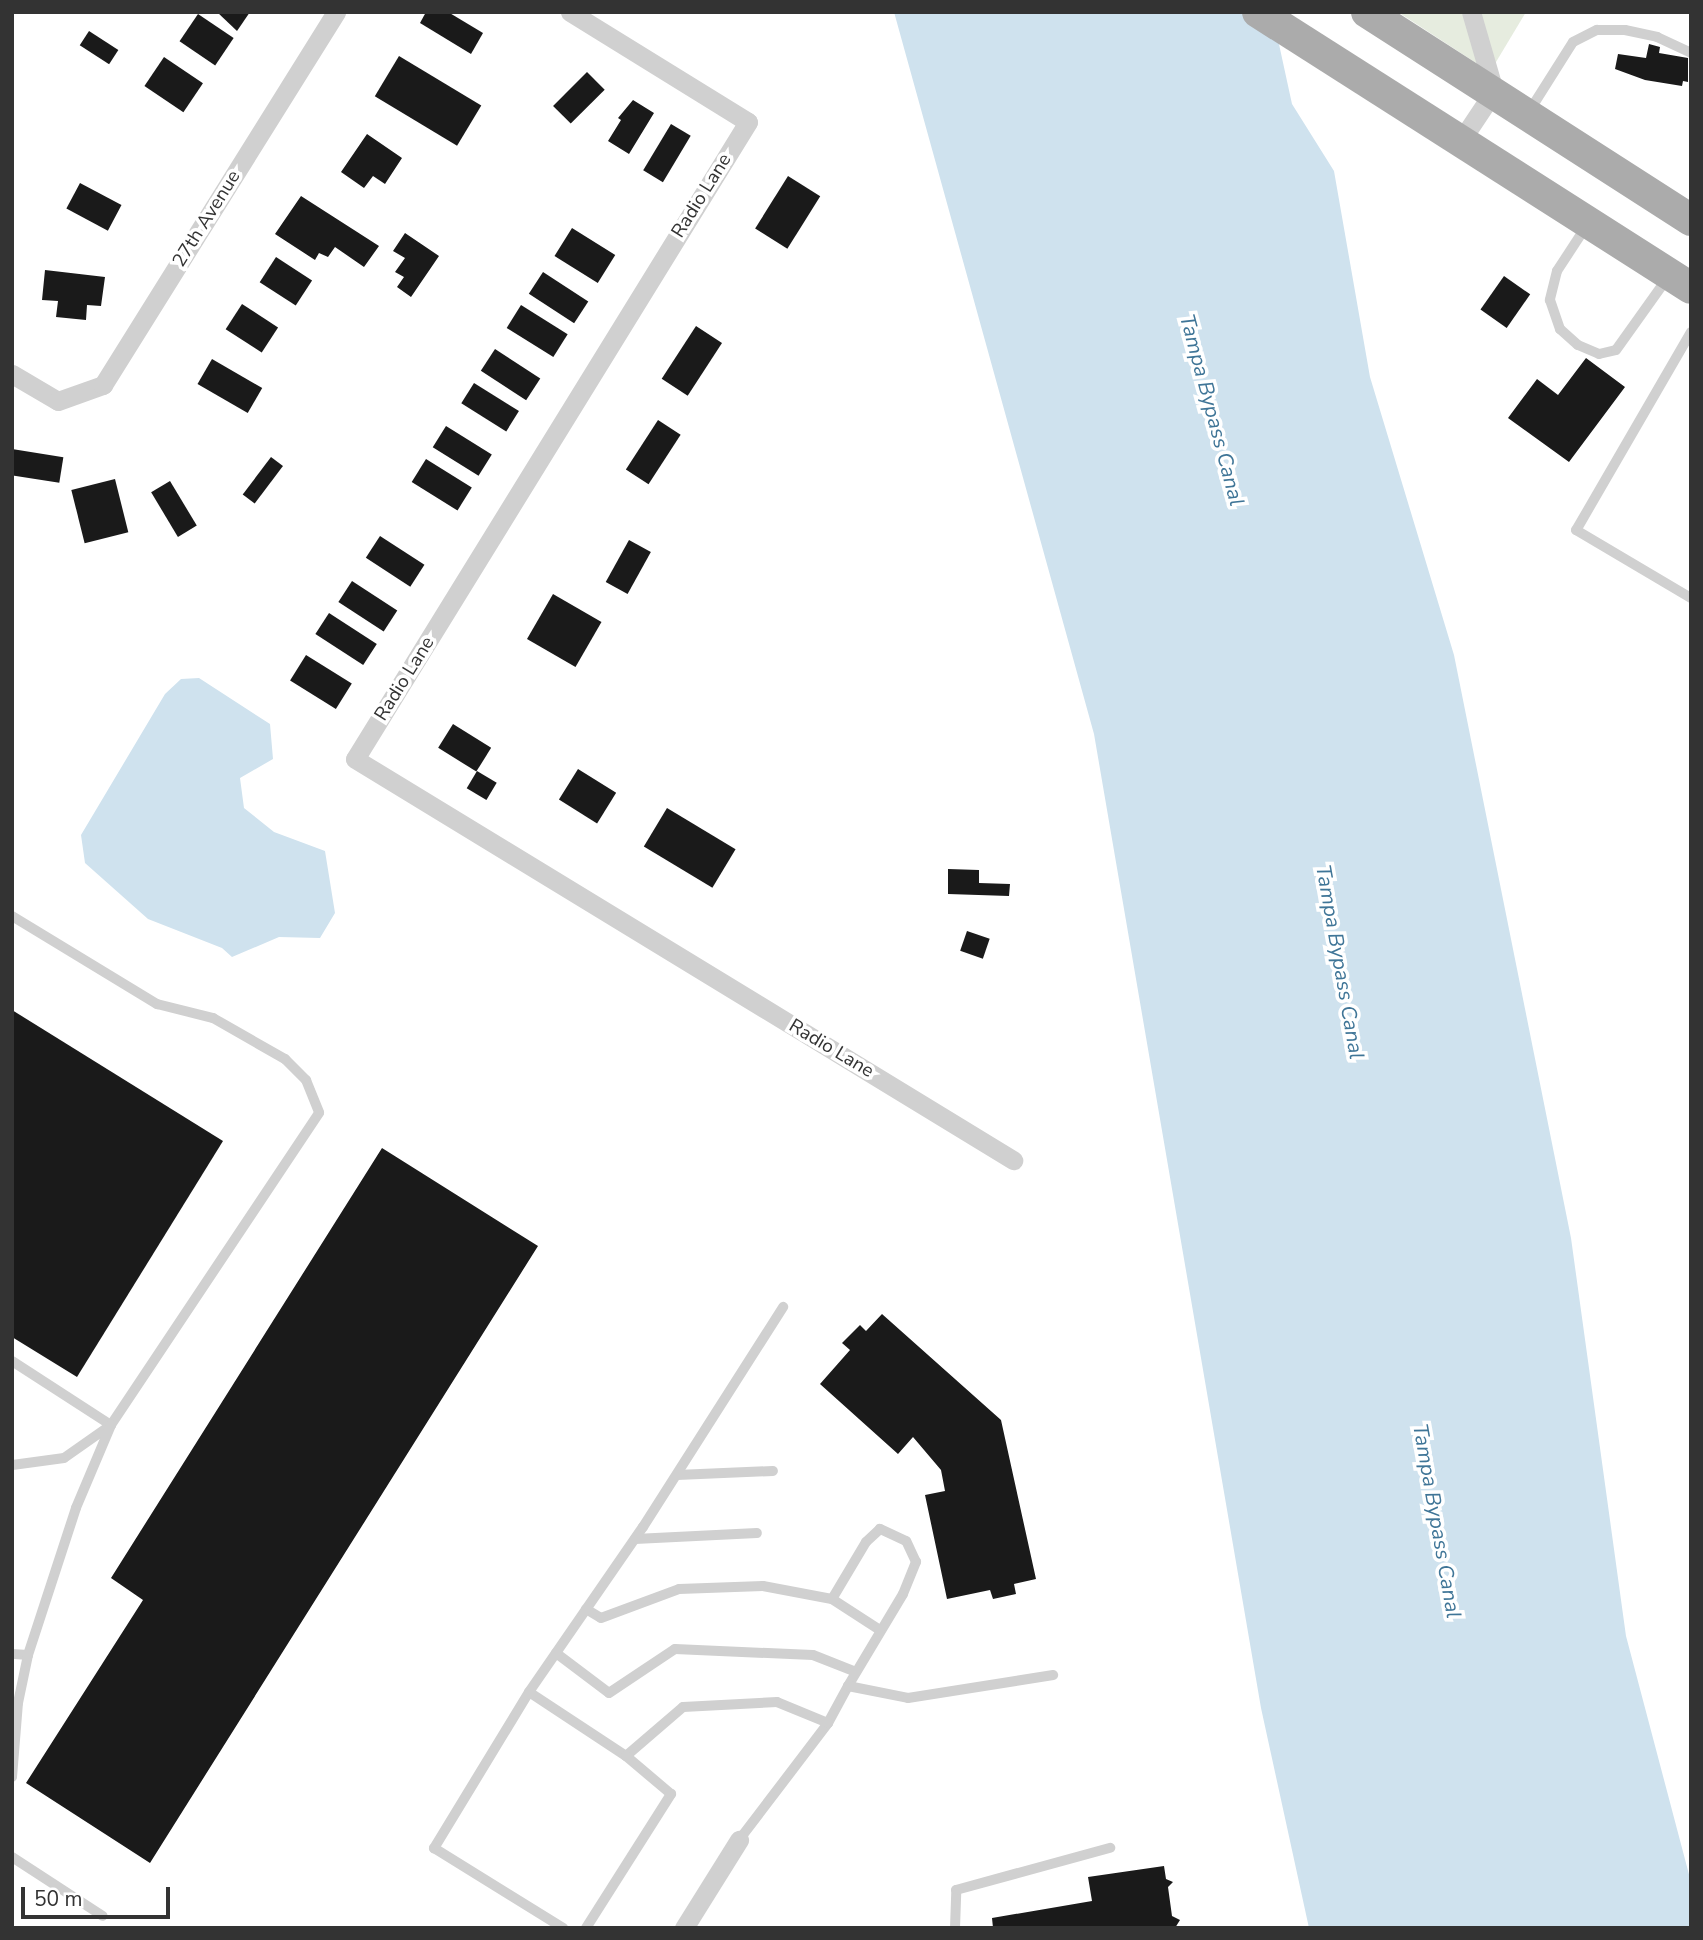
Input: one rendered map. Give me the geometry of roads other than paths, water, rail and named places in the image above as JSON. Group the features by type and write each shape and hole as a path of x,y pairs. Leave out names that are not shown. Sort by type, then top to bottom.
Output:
{"main road":[{"path":"1258,12 1462,139 1680,281"},
{"path":"1367,12 1494,91 1691,220"}],"street":[{"name":"27th Avenue","path":"12,373 58,401 103,385 336,12"},
{"name":"Radio Lane","path":"570,12 748,122 355,759 1013,1160"},
{"path":"1462,139 1494,91 1471,12"},
{"path":"684,1928 739,1840"}],"lane":[{"path":"1528,113 1573,43 1597,30 1647,35 1691,53"},
{"path":"1590,221 1558,271 1550,300 1560,329 1578,345 1599,354 1616,350 1680,281"},
{"path":"1691,332 1576,530 1691,598"},
{"path":"12,916 157,1004 213,1018 285,1059 306,1080 319,1114 111,1425 76,1508 28,1655 18,1703 12,1777"},
{"path":"563,1928 434,1847 529,1692 635,1539 783,1307"},
{"path":"12,1361 111,1425"},
{"path":"12,1465 64,1458 111,1425"},
{"path":"677,1475 773,1471"},
{"path":"739,1840 828,1723 880,1630 916,1562 906,1541 880,1529 866,1542 832,1599"},
{"path":"635,1539 757,1533"},
{"path":"586,1609 601,1618 679,1589 763,1586 832,1599 880,1630"},
{"path":"556,1653 609,1693 675,1649 813,1655 856,1672"},
{"path":"12,1654 28,1655"},
{"path":"848,1686 908,1698 1053,1675"},
{"path":"529,1692 626,1756 671,1794 586,1928"},
{"path":"626,1756 683,1707 777,1702 828,1723"},
{"path":"955,1928 956,1891 1110,1848"},
{"path":"12,1857 103,1916"}],"water":[{"name":"Tampa Bypass Canal","path":"894,12 1272,12 1292,104 1334,171 1370,377 1454,655 1571,1238 1626,1636 1691,1882 1691,1928 1309,1928 1261,1708 1094,734"},
{"path":"199,678 270,724 273,759 240,778 244,808 274,832 325,851 335,913 320,938 279,937 232,957 222,948 148,919 85,863 81,835 165,694 181,679"}]}
